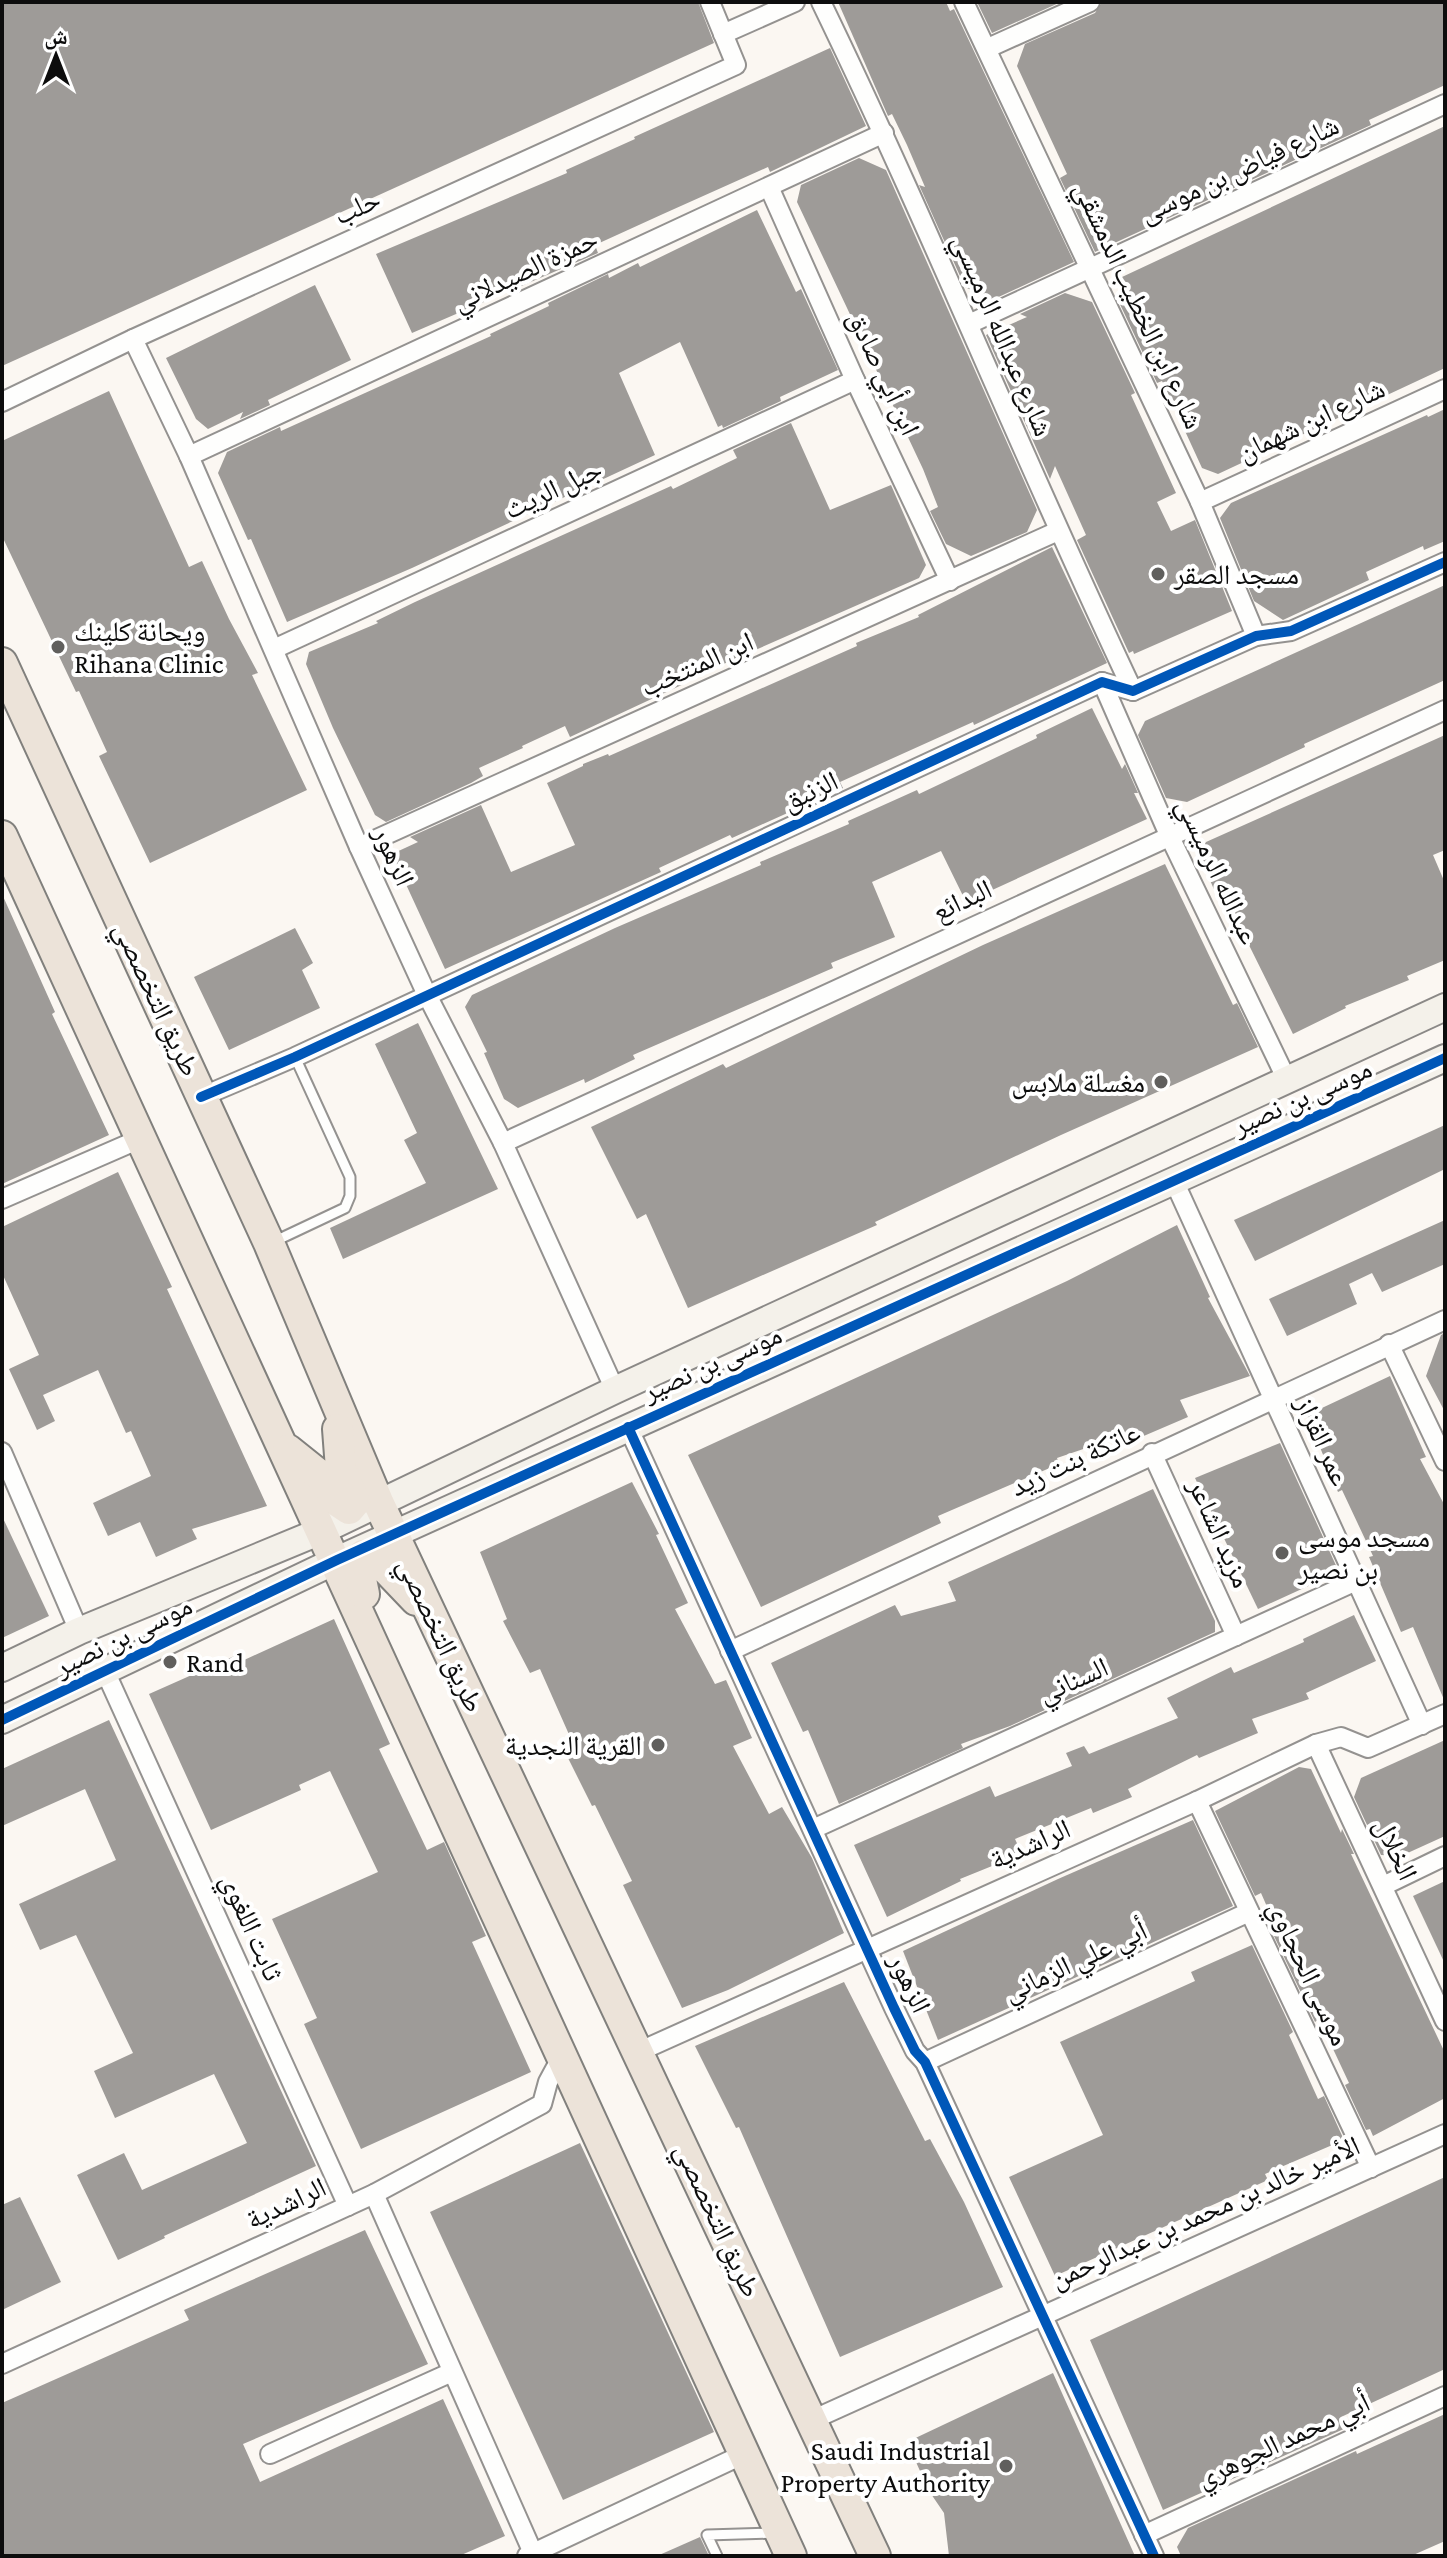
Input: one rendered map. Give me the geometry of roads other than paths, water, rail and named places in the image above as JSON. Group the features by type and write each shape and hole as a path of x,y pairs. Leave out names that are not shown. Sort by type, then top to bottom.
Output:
{"main road":[{"name":"طريق التخصصي","path":"2,663 269,1243 393,1535 875,2556"},
{"path":"2,836 376,1645 561,2058 785,2544"},
{"path":"281,1443 323,1478 343,1506 353,1507 354,1497 340,1461 338,1407"},
{"path":"376,1645 358,1569 357,1560 363,1555 372,1554 432,1616"}],"street":[{"path":"710,2 723,34 795,2"},
{"name":"شارع عبدالله الرميسي","path":"821,2 884,133 1058,531 1133,691"},
{"name":"شارع ابن الخطيب الدمشقي","path":"964,2 1200,502 1256,636"},
{"path":"988,48 1090,2"},
{"name":"حلب","path":"2,402 133,339 736,65 723,34"},
{"name":"شارع فياض بن موسى","path":"969,324 1445,104"},
{"name":"حمزة الصيدلاني","path":"189,456 884,133"},
{"name":"ابن أبي صادق","path":"769,187 855,380 950,581"},
{"name":"الزهور","path":"133,339 189,456 359,847 427,995 503,1143 615,1390"},
{"name":"جبل الريث","path":"274,649 855,380"},
{"name":"شارع ابن شهمان","path":"1200,502 1445,389"},
{"name":"ابن المنتخب","path":"359,847 1058,531"},
{"path":"1102,682 1133,691 1256,636 1291,631 1445,562"},
{"name":"الزنبق","path":"201,1097 295,1057 1102,682"},
{"name":"عبدالله الرميسي","path":"1102,682 1169,835 1287,1080"},
{"name":"البدائع","path":"503,1143 1445,710"},
{"path":"2,1668 79,1631 321,1531 615,1390 1445,1007"},
{"name":"موسى بن نصير","path":"2,1720 337,1560 1445,1058"},
{"path":"2,1199 142,1138"},
{"name":"عمر القزاز","path":"1174,1181 1422,1725"},
{"name":"عاتكة بنت زيد","path":"730,1651 1445,1320"},
{"path":"1389,1344 1445,1461"},
{"name":"الزهور","path":"628,1427 915,2051 925,2062 1154,2556"},
{"path":"2,1452 79,1631"},
{"name":"مزيد الشاعر","path":"1152,1453 1236,1636"},
{"path":"425,1482 403,1499 405,1506 415,1516 438,1514"},
{"path":"271,1553 298,1544 313,1553 314,1564 293,1581"},
{"name":"السناني","path":"813,1829 1356,1581"},
{"name":"ثابت اللغوي","path":"105,1671 348,2206"},
{"name":"الراشدية","path":"638,2052 1197,1801 1316,1744 1341,1737 1368,1748 1445,1714"},
{"name":"الخلال","path":"1316,1744 1445,2021"},
{"name":"موسى الحجاوي","path":"1197,1801 1371,2168"},
{"path":"1383,1886 1445,1856"},
{"name":"أبي علي الزماني","path":"925,2062 1249,1912"},
{"name":"الراشدية","path":"2,2364 374,2194 542,2104 548,2082 561,2058"},
{"name":"الأمير خالد بن محمد بن عبدالرحمن","path":"812,2420 1443,2138"},
{"path":"374,2194 530,2555 744,2454"},
{"path":"270,2454 452,2372"},
{"name":"أبي محمد الجوهري","path":"1144,2535 1445,2396"}],"lane":[{"path":"269,1243 345,1208 350,1196 350,1177 295,1057"},
{"path":"717,2556 707,2535 785,2544"}],"place":[{"name":"مسجد الصقر","path":"1158,574"},
{"name":"ويحانة كلينك Rihana Clinic","path":"58,647"},
{"name":"مغسلة ملابس","path":"1161,1082"},
{"name":"مسجد موسى بن نصير","path":"1282,1553"},
{"name":"Rand","path":"170,1662"},
{"name":"القرية النجدية","path":"658,1745"},
{"name":"Saudi Industrial Property Authority","path":"1006,2466"}]}
